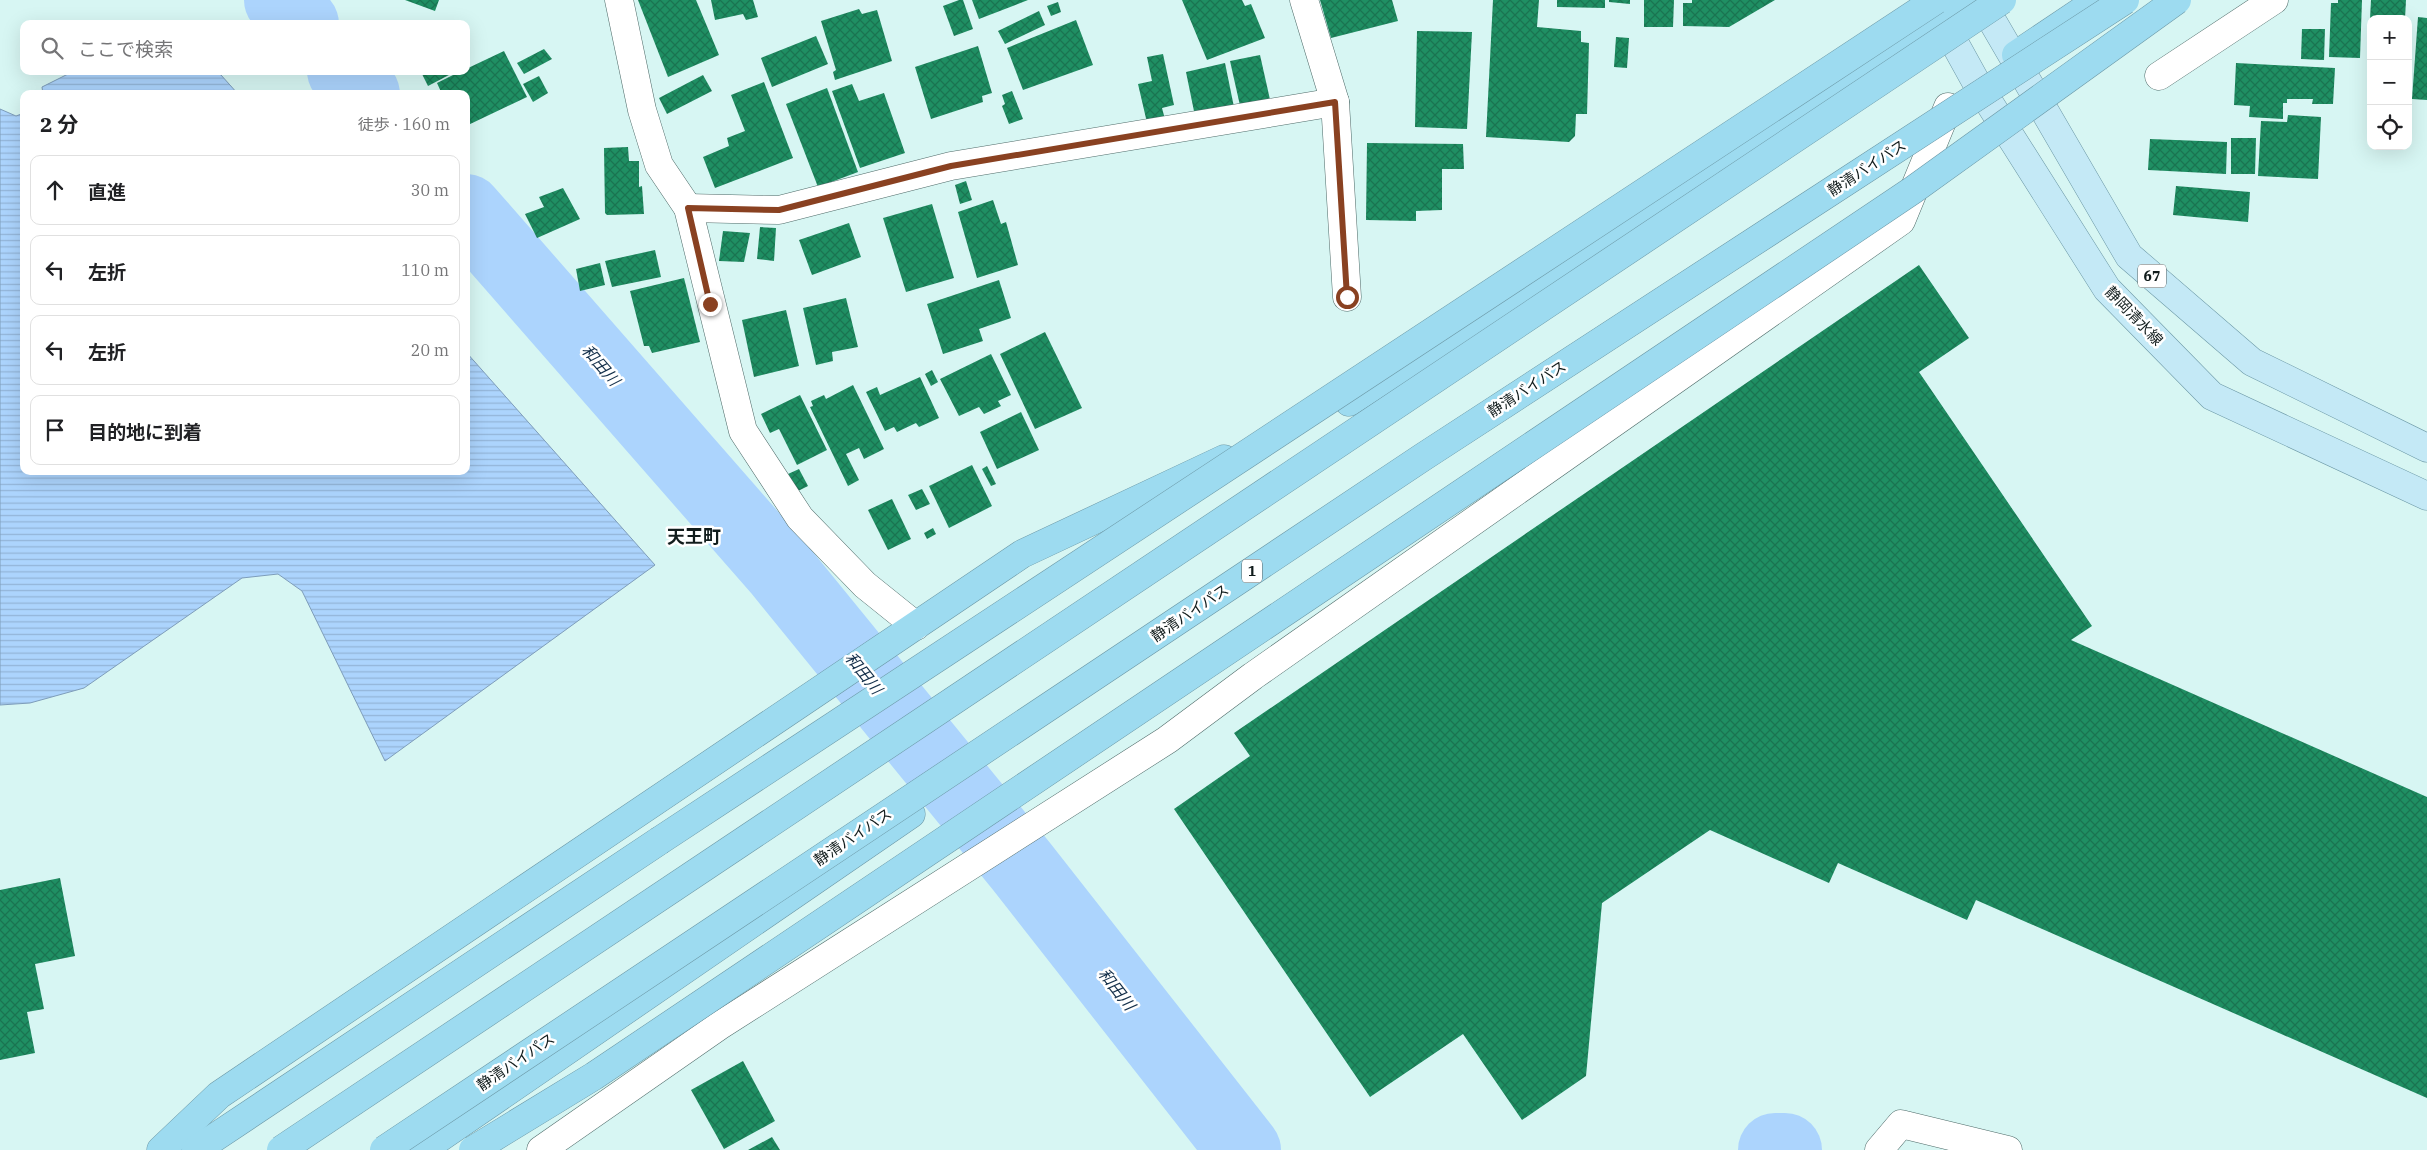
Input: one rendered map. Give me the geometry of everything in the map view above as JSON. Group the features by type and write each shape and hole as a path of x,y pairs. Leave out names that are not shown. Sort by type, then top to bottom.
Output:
{"highway":[{"path":"196,1150 659,841 1935,6 1968,0"},
{"path":"281,1150 2002,0"},
{"path":"422,1150 2098,0"},
{"name":"静清バイパス","path":"384,1150 1422,457 2125,0"},
{"path":"473,1150 594,1076 1913,190 2177,0"},
{"path":"161,1150 219,1095 1022,554 1352,401 1935,6"}],"main road":[{"name":"67","path":"1980,0 2128,256 2252,362 2427,448"},
{"name":"静岡清水線","path":"1935,6 1976,82 2107,289 2212,396 2427,496"}],"street":[{"path":"619,0 642,110 659,165 688,208 743,431 800,518 865,585 916,626"},
{"path":"1304,0 1335,102 1347,297"},
{"path":"2159,76 2274,0"},
{"path":"540,1150 719,1026 1167,740 1253,676 1901,221 1951,101"},
{"path":"688,208 779,210 951,166 1335,102"},
{"path":"1879,1150 1901,1124 2008,1150"}],"water":[{"path":"66,75 221,75 234,90 42,90 42,87"},
{"path":"0,109 16,116 20,114 20,475 470,475 470,357 655,565 385,761 302,591 278,574 242,578 84,688 30,703 0,705"}],"building":[{"path":"405,0 439,0 435,11"},
{"path":"638,0 696,0 719,55 668,77"},
{"path":"711,0 753,0 758,17 746,20 743,14 715,20"},
{"path":"963,0 973,29 954,36 943,6"},
{"path":"972,0 1028,0 979,19"},
{"path":"1182,0 1242,0 1245,6 1251,4 1265,38 1207,60"},
{"path":"1320,0 1392,0 1398,21 1331,38"},
{"path":"1493,0 1539,0 1537,27 1581,31 1581,42 1589,43 1587,114 1576,114 1575,136 1569,142 1486,137"},
{"path":"1557,0 1605,0 1605,8 1557,7"},
{"path":"1609,0 1630,0 1630,4 1609,2"},
{"path":"1644,0 1674,0 1673,27 1644,27"},
{"path":"1692,0 1775,0 1729,27 1683,26 1683,3 1692,3"},
{"path":"2338,0 2362,0 2360,58 2329,57 2331,3 2338,3"},
{"path":"2371,0 2406,0 2405,15 2370,15"},
{"path":"1058,2 1061,12 1051,16 1047,6"},
{"path":"859,9 862,14 877,10 892,61 835,80 833,72 836,70 821,21"},
{"path":"1039,11 1045,25 1005,44 998,31"},
{"path":"2418,17 2427,18 2427,100 2412,99"},
{"path":"1076,20 1093,65 1023,90 1007,48"},
{"path":"2302,29 2325,29 2324,60 2301,59"},
{"path":"1417,31 1472,32 1467,129 1415,127"},
{"path":"816,36 828,64 772,87 761,58"},
{"path":"1616,37 1629,38 1627,68 1614,67"},
{"path":"978,46 992,93 982,96 983,102 931,119 915,67"},
{"path":"544,49 552,59 524,74 517,63"},
{"path":"504,51 527,97 470,124 470,90 440,90 437,83 453,75 470,75 470,67"},
{"path":"1163,54 1174,105 1162,108 1166,123 1148,127 1138,84 1152,81 1147,57"},
{"path":"1260,55 1271,104 1241,110 1230,61"},
{"path":"1225,63 1235,112 1196,121 1186,72"},
{"path":"2236,63 2335,68 2333,104 2312,104 2313,99 2287,99 2287,103 2283,103 2283,119 2249,117 2250,106 2234,105"},
{"path":"422,75 449,75 428,86"},
{"path":"703,75 712,91 667,114 659,98"},
{"path":"539,76 548,93 533,102 523,84"},
{"path":"764,82 793,158 715,188 703,157 729,146 727,138 745,131 731,95"},
{"path":"852,84 859,101 884,93 905,153 860,168 832,91"},
{"path":"827,88 858,172 818,187 786,104"},
{"path":"1012,91 1023,119 1009,124 1002,106 1005,104 1002,95"},
{"path":"2288,115 2321,117 2318,179 2258,176 2261,121 2287,122"},
{"path":"2231,138 2256,138 2255,174 2231,174"},
{"path":"2150,139 2227,142 2226,174 2148,170"},
{"path":"1367,143 1463,144 1464,169 1442,169 1442,210 1416,211 1416,221 1366,220"},
{"path":"628,147 629,161 639,161 639,187 642,186 644,214 607,215 605,213 604,148"},
{"path":"966,181 972,200 960,204 955,185"},
{"path":"2176,186 2250,192 2248,222 2173,215"},
{"path":"563,188 580,219 537,238 525,214 544,207 539,197"},
{"path":"993,200 1001,224 1006,222 1018,265 977,278 958,212"},
{"path":"932,204 954,278 906,292 883,218"},
{"path":"849,223 861,257 812,275 799,240"},
{"path":"760,227 776,228 774,261 757,259"},
{"path":"723,231 750,233 744,262 719,261"},
{"path":"655,250 661,277 612,287 605,261"},
{"path":"600,263 605,285 580,291 576,269"},
{"path":"1919,265 1969,338 1919,372 2092,626 2071,640 2427,797 2427,1098 1976,900 1967,920 1838,863 1829,883 1710,830 1602,903 1586,1076 1522,1120 1463,1034 1370,1097 1174,809 1250,756 1234,733"},
{"path":"684,278 700,342 652,353 649,346 644,346 630,291"},
{"path":"999,280 1011,318 979,329 983,341 943,354 927,304"},
{"path":"846,298 858,347 832,352 833,361 816,365 803,308"},
{"path":"786,310 799,366 754,377 742,320"},
{"path":"1045,332 1082,408 1035,429 1000,354"},
{"path":"991,354 1011,395 998,401 1001,406 984,414 979,407 959,416 940,379"},
{"path":"932,370 938,382 931,386 925,374"},
{"path":"920,377 939,418 919,427 916,423 897,432 894,427 885,431 866,392 877,387 880,395"},
{"path":"853,385 884,449 864,459 859,448 846,454 859,480 848,486 810,407 813,406 811,401 824,395 826,399"},
{"path":"800,395 827,450 797,465 779,429 770,433 761,414"},
{"path":"1021,412 1039,450 997,469 980,432"},
{"path":"972,465 992,506 949,528 929,486"},
{"path":"987,466 996,484 991,486 982,469"},
{"path":"799,469 808,486 796,492 788,474"},
{"path":"922,489 930,504 916,510 908,495"},
{"path":"892,499 911,539 888,550 868,510"},
{"path":"933,528 936,534 927,539 924,533"},
{"path":"60,878 75,956 35,964 44,1009 27,1012 35,1053 0,1060 0,890"},
{"path":"743,1061 775,1121 724,1149 691,1090"},
{"path":"772,1137 780,1150 748,1150"}],"waterway":[{"name":"和田川","path":"281,0 298,20"},
{"name":"和田川","path":"347,75 360,90"},
{"name":"和田川","path":"470,216 780,570 1022,867 1244,1150"},
{"name":"和田川","path":"1775,1150 1785,1150"}],"district":[{"name":"天王町","path":"694,537"}],"route":[{"path":"710,304 688,208 779,210 951,166 1335,102 1347,297"}]}
